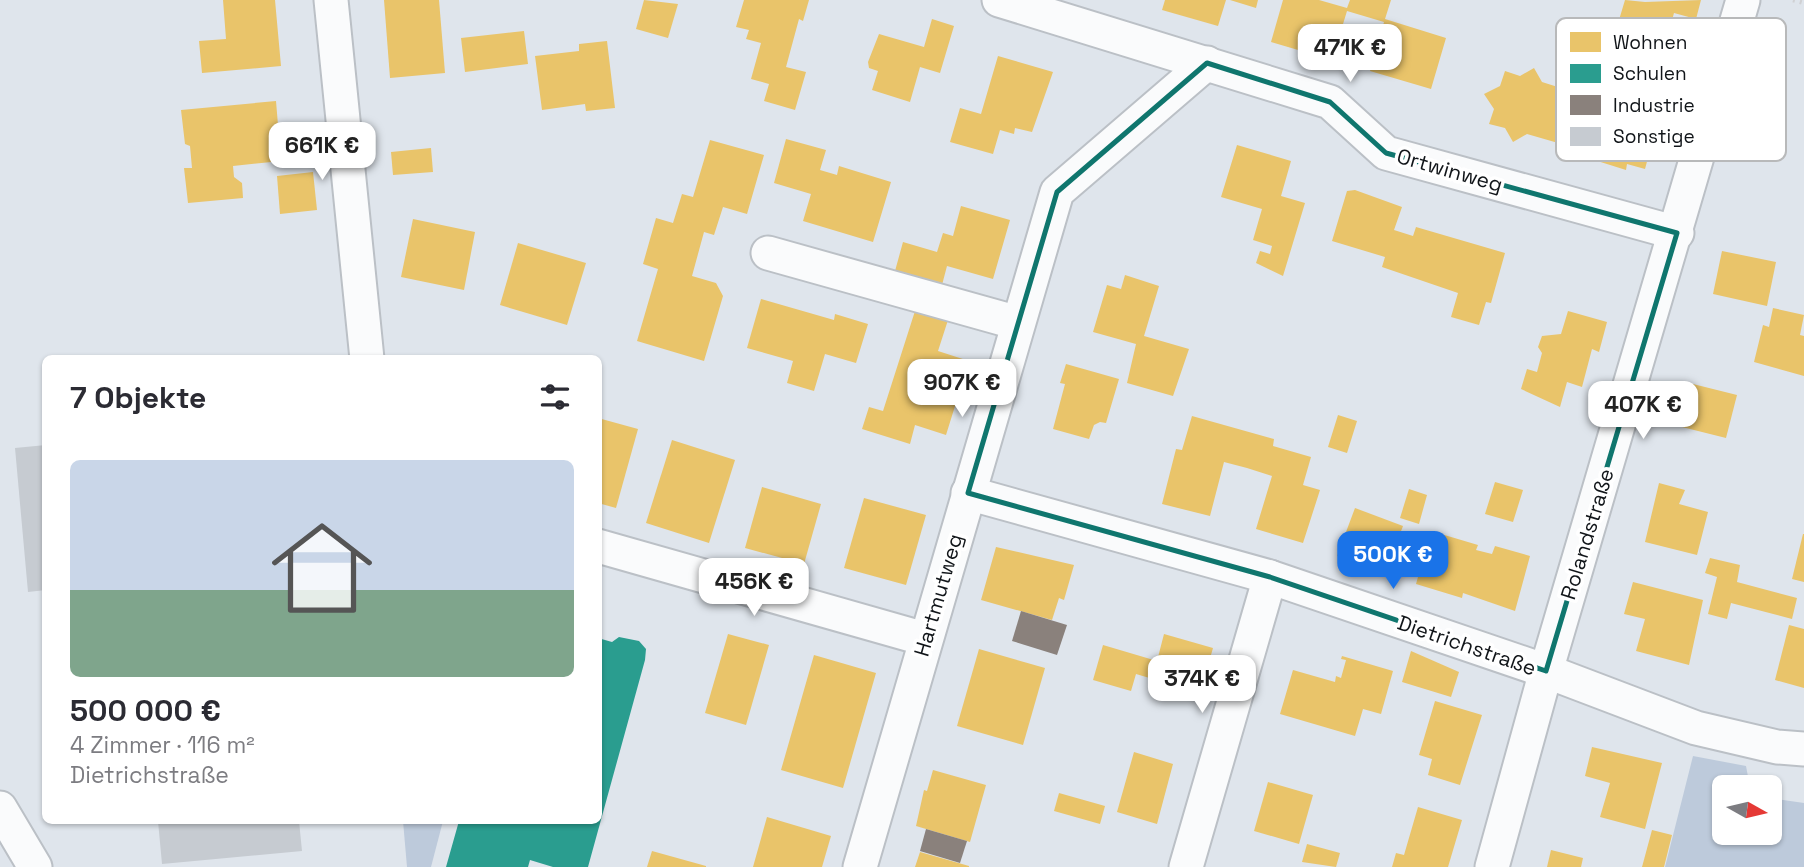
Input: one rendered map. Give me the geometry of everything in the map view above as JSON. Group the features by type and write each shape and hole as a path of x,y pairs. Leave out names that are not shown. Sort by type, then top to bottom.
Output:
{"street":[{"path":"331,0 367,355"},
{"name":"Ortwinweg","path":"999,0 1329,102 1386,153 1677,233"},
{"name":"Rolandstraße","path":"1738,18 1743,0"},
{"name":"Hartmutweg","path":"860,867 1057,191 1207,63"},
{"name":"Rolandstraße","path":"1492,867 1546,671 1697,161"},
{"path":"768,253 1018,323"},
{"name":"Dietrichstraße","path":"968,493 1270,578 1546,671 1696,728 1777,747 1804,749"},
{"path":"602,547 925,639"},
{"path":"1186,867 1270,578"},
{"path":"0,808 35,867"}],"path":[{"path":"1794,0 1804,3"}],"highlighted area":[{"path":"1207,63 1330,102 1386,153 1677,233 1546,671 1270,577 968,493 1057,192"}],"shaded area":[{"path":"1693,756 1746,766 1748,775 1712,775 1712,845 1782,845 1782,800 1804,803 1804,867 1665,867"},
{"path":"403,824 442,824 431,867 407,867"}],"building: Wohnen":[{"path":"223,0 275,0 281,66 202,73 199,41 226,39"},
{"path":"384,0 439,0 445,73 390,78"},
{"path":"644,0 678,4 668,38 636,29"},
{"path":"744,0 809,0 803,21 799,19 786,67 806,72 795,110 764,101 769,84 751,79 761,43 746,39 749,30 736,27"},
{"path":"1165,0 1226,0 1218,26 1162,10"},
{"path":"1230,0 1258,0 1256,8"},
{"path":"1283,0 1319,0 1347,8 1350,0 1391,0 1385,19 1446,38 1431,89 1370,71 1384,22 1347,11 1332,60 1271,42"},
{"path":"1625,0 1701,0 1696,18 1674,13 1673,18 1620,18"},
{"path":"932,19 954,26 940,73 920,67 910,102 872,90 878,71 869,68 868,62 879,34 924,47"},
{"path":"524,31 528,64 465,72 461,38"},
{"path":"607,41 615,108 586,111 585,104 542,110 535,56 579,51 579,44"},
{"path":"998,56 1053,72 1032,132 1015,128 1014,134 1000,130 993,154 950,142 960,108 981,114"},
{"path":"1534,68 1542,82 1556,86 1556,142 1527,134 1513,142 1505,128 1489,124 1494,109 1484,94 1500,86 1505,71 1520,76"},
{"path":"276,101 281,161 233,166 234,177 242,183 243,198 188,203 184,168 192,168 190,146 185,144 181,110"},
{"path":"786,139 826,150 820,170 837,175 839,166 891,182 873,242 803,221 811,194 774,183"},
{"path":"710,140 764,155 747,214 723,207 714,235 704,232 692,276 716,283 723,296 704,361 637,341 658,269 643,264 656,218 673,223 682,194 693,197"},
{"path":"1237,145 1291,161 1281,196 1305,203 1283,276 1256,263 1260,251 1270,254 1272,246 1253,240 1262,209 1221,197"},
{"path":"431,148 433,172 393,175 391,152"},
{"path":"1597,161 1647,161 1645,169 1627,164 1626,170"},
{"path":"313,172 317,210 280,214 277,176"},
{"path":"1355,190 1402,207 1394,230 1413,236 1416,227 1505,253 1491,303 1486,302 1479,325 1451,317 1458,293 1382,267 1385,257 1332,241 1347,191"},
{"path":"961,206 1010,220 993,279 947,266 942,285 895,271 903,242 937,252 943,233 953,236"},
{"path":"413,219 475,232 464,290 401,277"},
{"path":"518,243 586,263 567,325 500,305"},
{"path":"1722,251 1776,262 1767,306 1713,294"},
{"path":"1125,275 1159,286 1144,336 1189,349 1173,396 1127,383 1136,344 1093,332 1107,285 1121,289"},
{"path":"761,299 834,320 835,314 868,324 856,363 825,354 814,391 787,383 793,361 747,348"},
{"path":"1773,308 1804,315 1800,335 1804,336 1804,376 1754,362 1763,325 1769,327"},
{"path":"915,311 948,320 938,351 969,361 946,435 915,425 910,444 862,429 869,407 883,411"},
{"path":"1568,311 1607,322 1599,352 1592,349 1582,387 1567,382 1560,407 1521,389 1527,369 1537,372 1542,353 1538,347 1542,336 1561,334"},
{"path":"1066,364 1119,379 1106,423 1094,425 1089,439 1053,429 1065,384 1060,383"},
{"path":"1685,382 1737,395 1726,438 1674,425"},
{"path":"1338,415 1357,421 1347,453 1328,447"},
{"path":"1192,416 1274,439 1273,446 1311,457 1303,485 1320,490 1303,543 1256,529 1272,476 1247,468 1224,462 1210,516 1162,504 1176,449 1182,450"},
{"path":"602,419 638,429 616,508 602,504"},
{"path":"672,440 735,460 709,543 646,523"},
{"path":"1495,482 1523,490 1513,522 1485,514"},
{"path":"1659,483 1685,490 1679,504 1708,512 1697,555 1645,542"},
{"path":"762,487 821,504 804,564 745,548"},
{"path":"1409,489 1427,495 1419,524 1400,518"},
{"path":"864,498 926,515 906,585 844,568"},
{"path":"1355,508 1403,526 1385,573 1337,556"},
{"path":"1431,531 1478,545 1476,550 1492,554 1495,546 1530,556 1515,611 1463,593 1462,598 1416,584"},
{"path":"1804,534 1804,582 1792,579"},
{"path":"996,547 1074,565 1064,600 1059,598 1052,620 981,600"},
{"path":"1710,558 1740,565 1737,582 1797,598 1792,619 1731,603 1727,619 1708,614 1717,577 1705,573"},
{"path":"1633,582 1703,600 1689,665 1636,651 1645,619 1624,614"},
{"path":"1789,625 1804,629 1804,688 1775,680"},
{"path":"728,634 769,645 746,725 705,713"},
{"path":"1164,634 1213,648 1200,693 1136,674 1131,691 1093,680 1103,645 1157,661"},
{"path":"979,649 1045,668 1023,745 957,726"},
{"path":"1411,651 1459,672 1451,697 1402,682"},
{"path":"814,655 876,673 843,788 781,770"},
{"path":"1342,656 1393,671 1381,714 1363,709 1355,736 1280,714 1293,670 1335,682 1336,676 1341,678 1346,660 1341,659"},
{"path":"1435,701 1482,715 1460,785 1428,775 1432,759 1419,755"},
{"path":"1592,747 1662,763 1645,829 1600,817 1610,783 1585,776"},
{"path":"1134,752 1173,764 1157,824 1117,812"},
{"path":"933,770 986,785 970,842 916,826 924,790 927,791"},
{"path":"1268,782 1313,795 1299,844 1254,831"},
{"path":"1059,793 1105,806 1100,824 1054,811"},
{"path":"1418,807 1462,820 1448,867 1392,867 1396,853 1404,855"},
{"path":"767,817 831,836 822,867 753,867"},
{"path":"1652,830 1672,835 1664,867 1642,867"},
{"path":"1307,844 1340,853 1336,867 1302,862"},
{"path":"1551,850 1583,858 1581,867 1547,867"},
{"path":"652,851 706,866 706,867 647,867"},
{"path":"920,852 969,866 969,867 915,867"}],"building: Schulen":[{"path":"619,637 639,641 646,649 602,816 602,639 612,642"},
{"path":"458,824 600,824 588,867 553,867 530,860 528,867 446,867"}],"building: Industrie":[{"path":"1021,611 1067,625 1057,655 1012,641"},
{"path":"926,829 967,841 960,863 920,851"}],"building: Sonstige":[{"path":"42,445 42,590 28,592 15,448"},
{"path":"158,824 299,824 302,851 162,864"}]}
